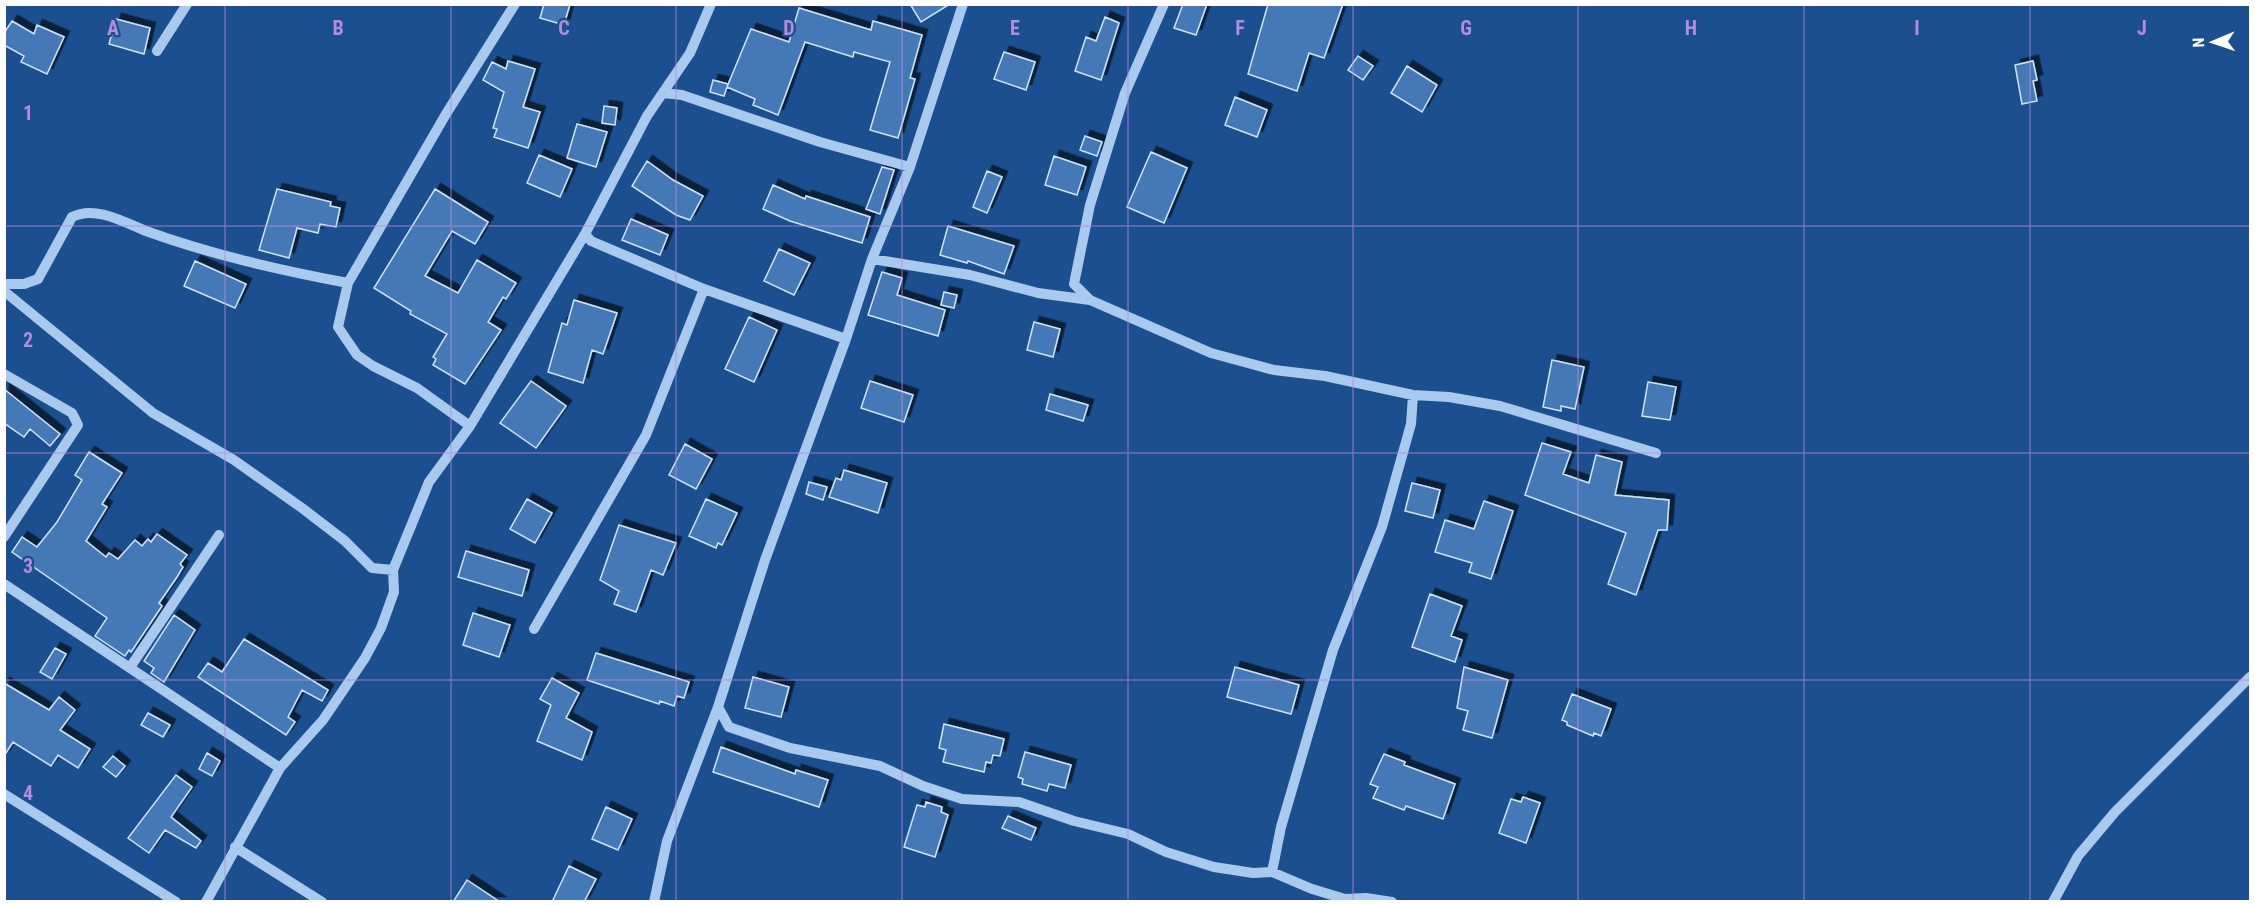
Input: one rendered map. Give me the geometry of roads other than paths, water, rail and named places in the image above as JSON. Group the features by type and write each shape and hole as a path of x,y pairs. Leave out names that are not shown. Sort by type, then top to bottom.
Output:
{"street":[{"path":"157,51 187,4"},
{"path":"470,426 417,388 373,366 357,355 338,327 348,283 446,114 515,4"},
{"path":"206,902 280,768 323,720 365,658 381,628 394,592 393,570 429,482 470,426 585,234 647,116 690,53 711,4"},
{"path":"654,902 667,841 718,706 765,560 846,339 872,259 910,167 963,4"},
{"path":"1090,300 1074,284 1090,205 1125,93 1164,4"},
{"path":"663,93 682,95 820,142 910,167"},
{"path":"4,284 24,284 38,279 72,217 81,212 100,213 183,244 283,270 348,283"},
{"path":"585,234 591,241 704,289 846,339"},
{"path":"872,259 970,275 1038,293 1090,300 1211,353 1274,370 1325,376 1413,395 1449,397 1500,406 1656,453"},
{"path":"534,629 646,435 704,289"},
{"path":"4,291 153,413 234,460 302,508 345,541 372,568 393,570"},
{"path":"4,374 72,413 78,425 4,537"},
{"path":"1272,872 1281,828 1333,650 1382,527 1411,424 1413,395"},
{"path":"131,666 219,535"},
{"path":"4,584 131,666 280,768"},
{"path":"2053,902 2078,856 2115,812 2250,677"},
{"path":"718,706 729,727 790,748 880,766 923,786 962,799 1019,802 1074,821 1128,834 1166,852 1214,867 1253,873 1272,872 1312,889 1345,898 1392,902"},
{"path":"4,794 176,902"},
{"path":"235,847 322,902"}]}
